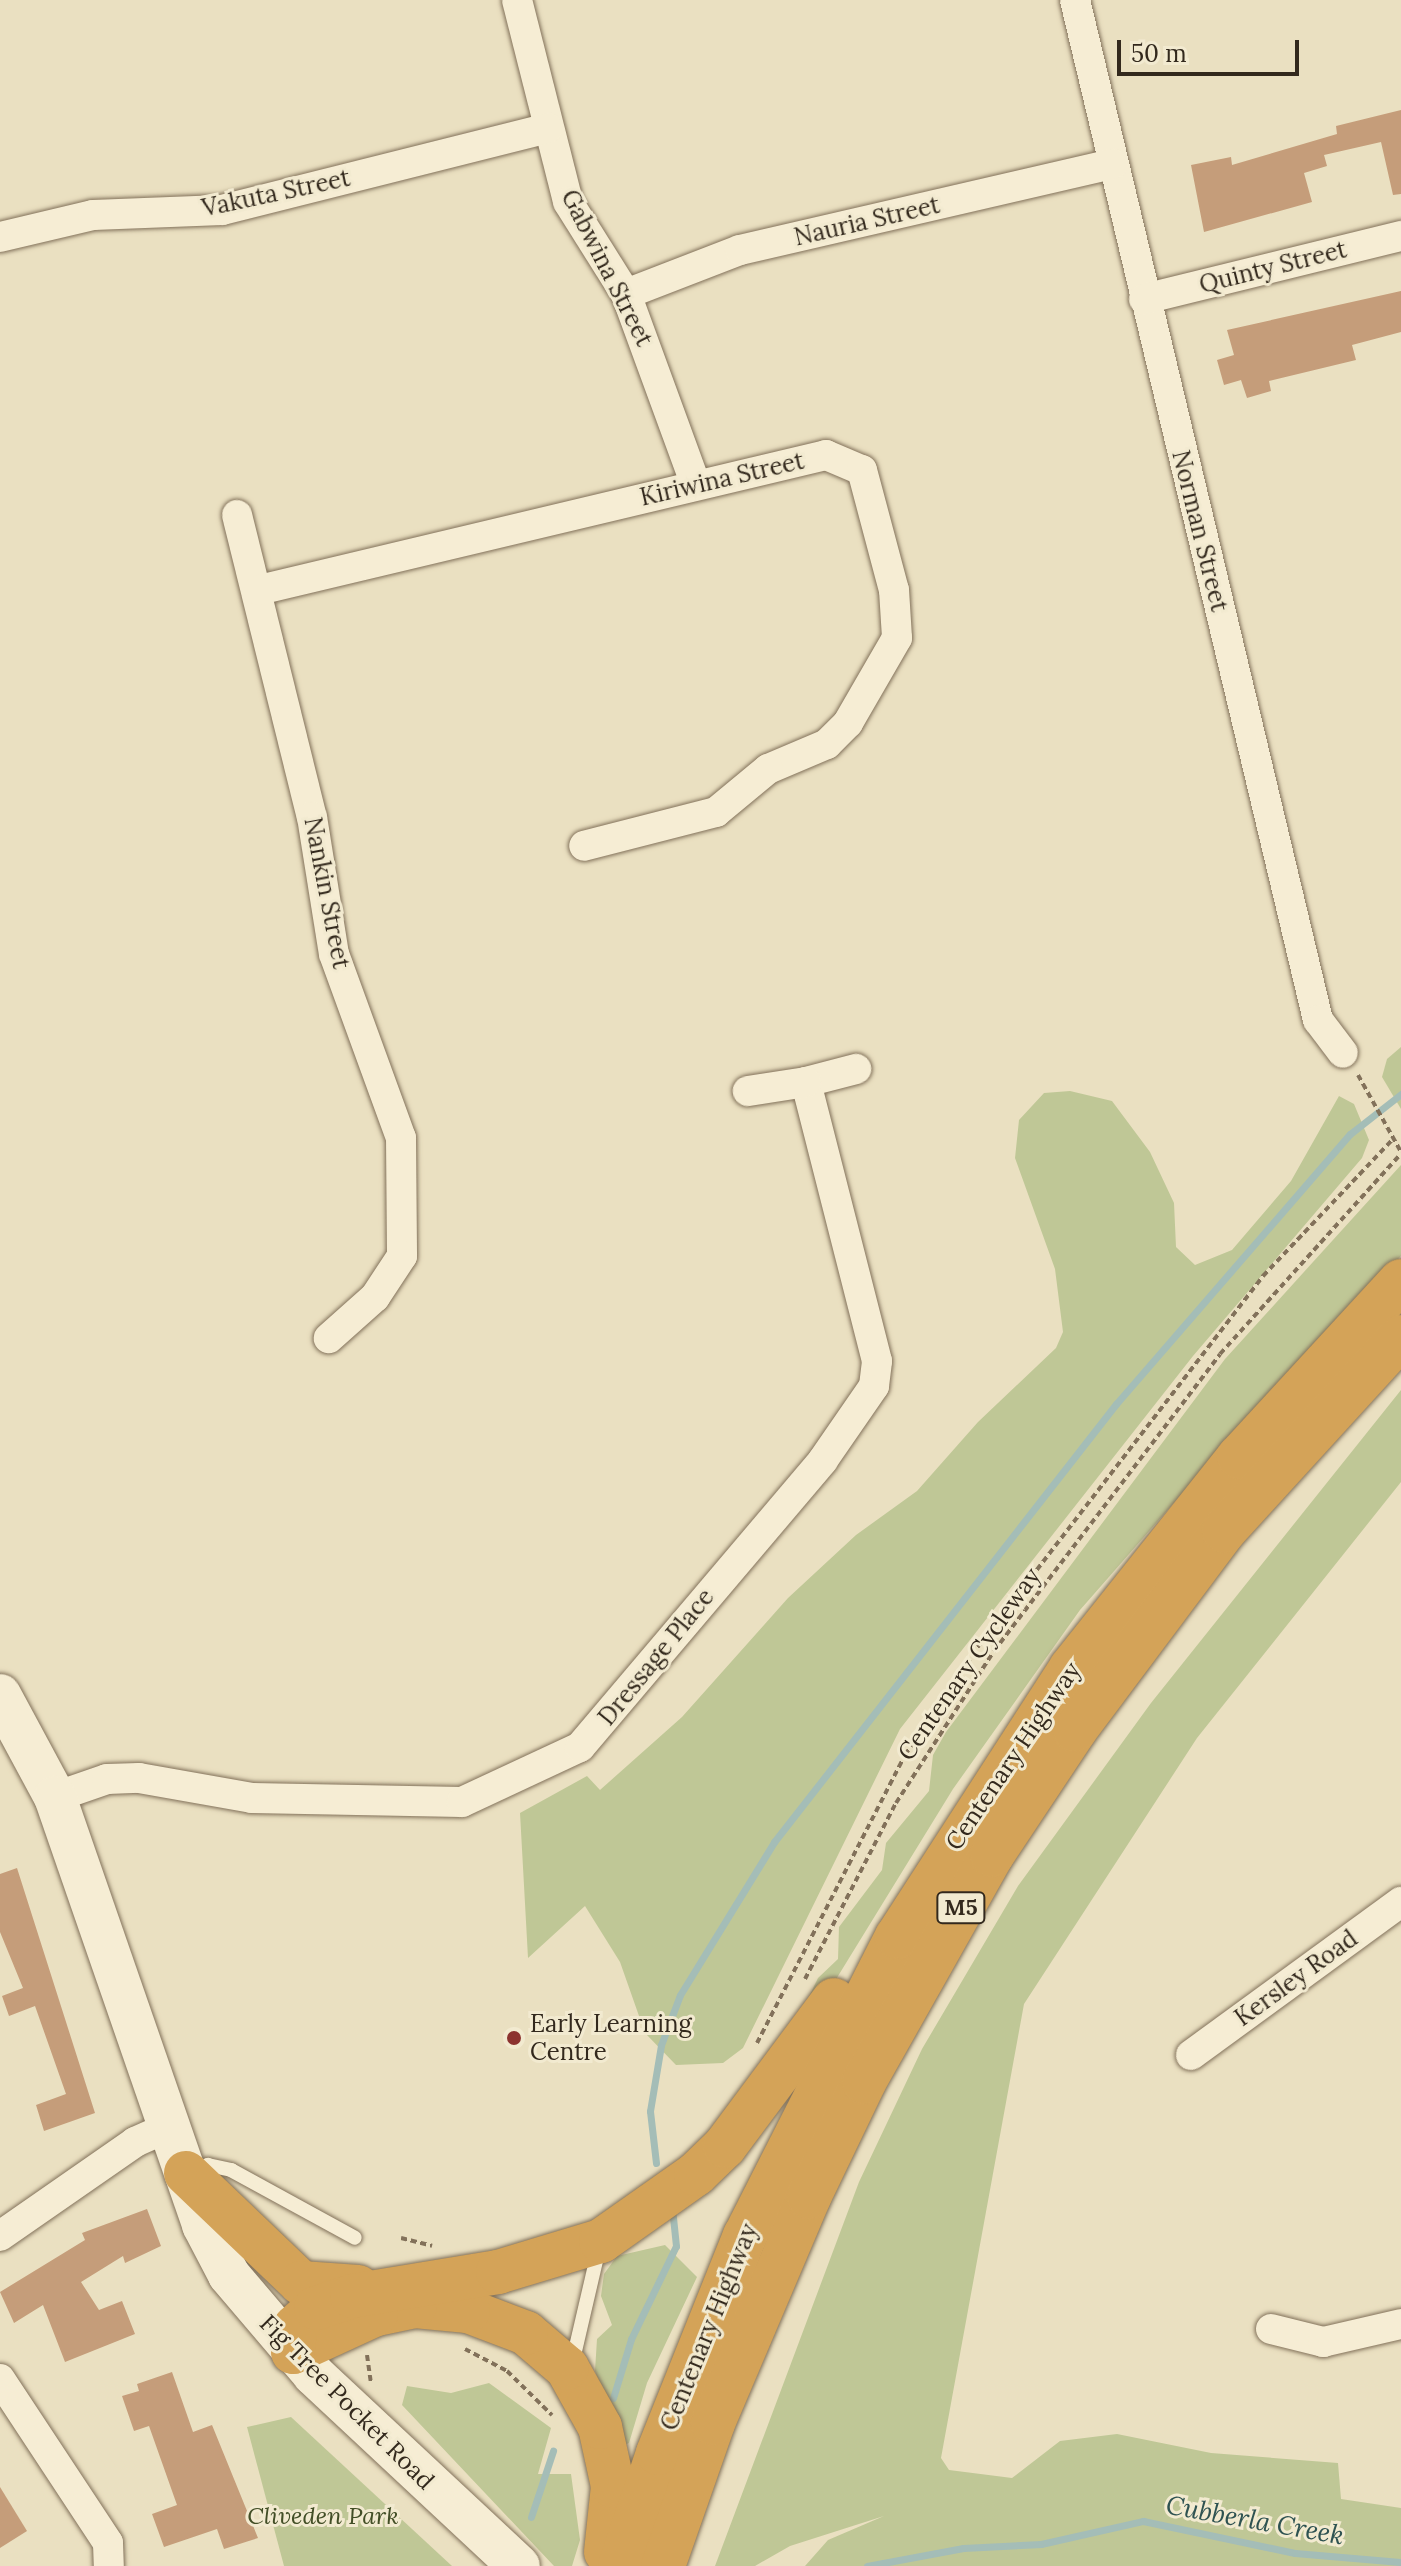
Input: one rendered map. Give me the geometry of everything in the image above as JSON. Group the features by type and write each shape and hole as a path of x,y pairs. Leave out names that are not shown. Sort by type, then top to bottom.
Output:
{"highway":[{"name":"Centenary Highway","path":"620,2566 658,2453 745,2236 897,1937 1071,1668 1239,1457 1401,1281"},
{"name":"Centenary Highway","path":"663,2566 713,2423 809,2197 864,2082 992,1855 1075,1730 1224,1531 1401,1337"},
{"path":"186,2173 301,2283 325,2289 393,2285 498,2272 601,2241 696,2174 725,2146 786,2072 851,1975 897,1937"},
{"path":"393,2285 306,2315 295,2327 293,2352 376,2314 446,2307 526,2333 570,2373 600,2427 611,2467 608,2566"}],"main road":[{"name":"Fig Tree Pocket Road","path":"0,1695 55,1797 169,2127 229,2275 293,2352 519,2566"}],"street":[{"name":"Gabwina Street","path":"517,0 568,202 626,294 696,485"},
{"name":"Norman Street","path":"1075,0 1318,1020 1343,1053"},
{"name":"Vakuta Street","path":"0,237 93,215 222,210 548,128"},
{"name":"Nauria Street","path":"626,294 740,250 1113,164"},
{"name":"Quinty Street","path":"1144,299 1401,236"},
{"name":"Kiriwina Street","path":"259,590 826,455 862,470 894,590 897,638 885,669 827,744 783,760 707,815 584,846"},
{"name":"Nankin Street","path":"237,515 259,590 312,817 334,954 401,1138 402,1256 375,1297 329,1338"},
{"path":"748,1091 806,1082 856,1069"},
{"name":"Dressage Place","path":"55,1797 107,1779 139,1778 252,1798 462,1802 580,1747 823,1460 874,1386 877,1361 806,1082"},
{"name":"Kersley Road","path":"1191,2055 1401,1902"},
{"path":"0,2236 135,2142 169,2127"},
{"path":"1271,2329 1323,2342 1401,2324"},
{"path":"0,2379 108,2543 109,2566"}],"lane":[{"path":"186,2173 208,2165 231,2170 355,2238"},
{"path":"570,2373 601,2241"}],"path":[{"path":"1362,1081 1401,1153"},
{"path":"750,2057 905,1755 982,1641 1263,1276 1392,1140"},
{"name":"Centenary Cycleway","path":"797,1995 896,1803 994,1651 1220,1354 1401,1153"},
{"path":"401,2238 438,2246"},
{"path":"448,2343 507,2371 560,2427"},
{"path":"372,2346 366,2364 378,2391"}],"green space":[{"path":"1401,1047 1401,1109 1382,1077 1387,1059"},
{"path":"1070,1091 1112,1101 1150,1152 1174,1203 1176,1247 1195,1265 1232,1250 1291,1181 1339,1096 1354,1104 1369,1140 1362,1158 1193,1356 900,1729 743,2048 723,2063 676,2065 645,2033 620,1962 585,1906 528,1958 520,1813 587,1776 600,1790 682,1717 788,1598 856,1535 917,1491 978,1422 1056,1348 1063,1332 1055,1269 1015,1158 1019,1120 1044,1093"},
{"path":"1401,1165 1401,1256 1285,1376 1080,1610 953,1789 803,2033 804,2007 818,1978 838,1959 839,1927 882,1870 886,1843 929,1791 933,1755 946,1732 1225,1359"},
{"path":"1401,1390 1401,1482 1197,1738 1024,2004 941,2458 949,2470 1012,2478 1060,2441 1117,2434 1211,2453 1338,2463 1341,2499 1401,2508 1401,2566 805,2566 828,2540 884,2516 790,2546 755,2566 715,2566 859,2182 922,2049 1018,1886 1151,1703"},
{"path":"665,2245 697,2277 647,2383 629,2443 622,2446 595,2371 597,2339 612,2325 601,2296 604,2274 617,2256"},
{"path":"489,2383 551,2428 538,2474 571,2474 580,2540 572,2566 554,2566 402,2405 407,2386 451,2393"},
{"name":"Cliveden Park","path":"291,2417 452,2566 284,2566 247,2427"}],"building":[{"path":"1401,110 1401,194 1393,195 1381,142 1324,155 1327,166 1304,173 1312,202 1204,232 1191,165 1231,157 1232,165 1337,134 1336,126"},
{"path":"1401,291 1401,332 1352,345 1356,360 1269,381 1271,391 1247,398 1241,380 1224,385 1217,360 1234,355 1227,330"},
{"path":"17,1868 95,2113 44,2131 36,2105 66,2094 35,2006 9,2016 2,1996 23,1988 0,1932 0,1874"},
{"path":"147,2209 161,2246 125,2263 123,2256 81,2282 99,2310 122,2301 135,2334 65,2362 43,2305 14,2323 0,2292 85,2240 82,2233"},
{"path":"172,2372 193,2432 212,2425 258,2538 224,2549 217,2529 164,2547 152,2514 177,2505 149,2426 134,2431 122,2396 139,2391 137,2384"},
{"path":"0,2487 27,2531 0,2548"}],"waterway":[{"path":"656,2163 650,2111 661,2045 680,1995 774,1842 1116,1404 1350,1134 1401,1094"},
{"path":"613,2398 631,2339 676,2246 672,2208"},
{"path":"531,2517 553,2451"},
{"name":"Cubberla Creek","path":"867,2566 963,2548 1041,2544 1143,2521 1295,2553 1401,2562"}],"place":[{"name":"Early Learning Centre","path":"514,2038"}]}
